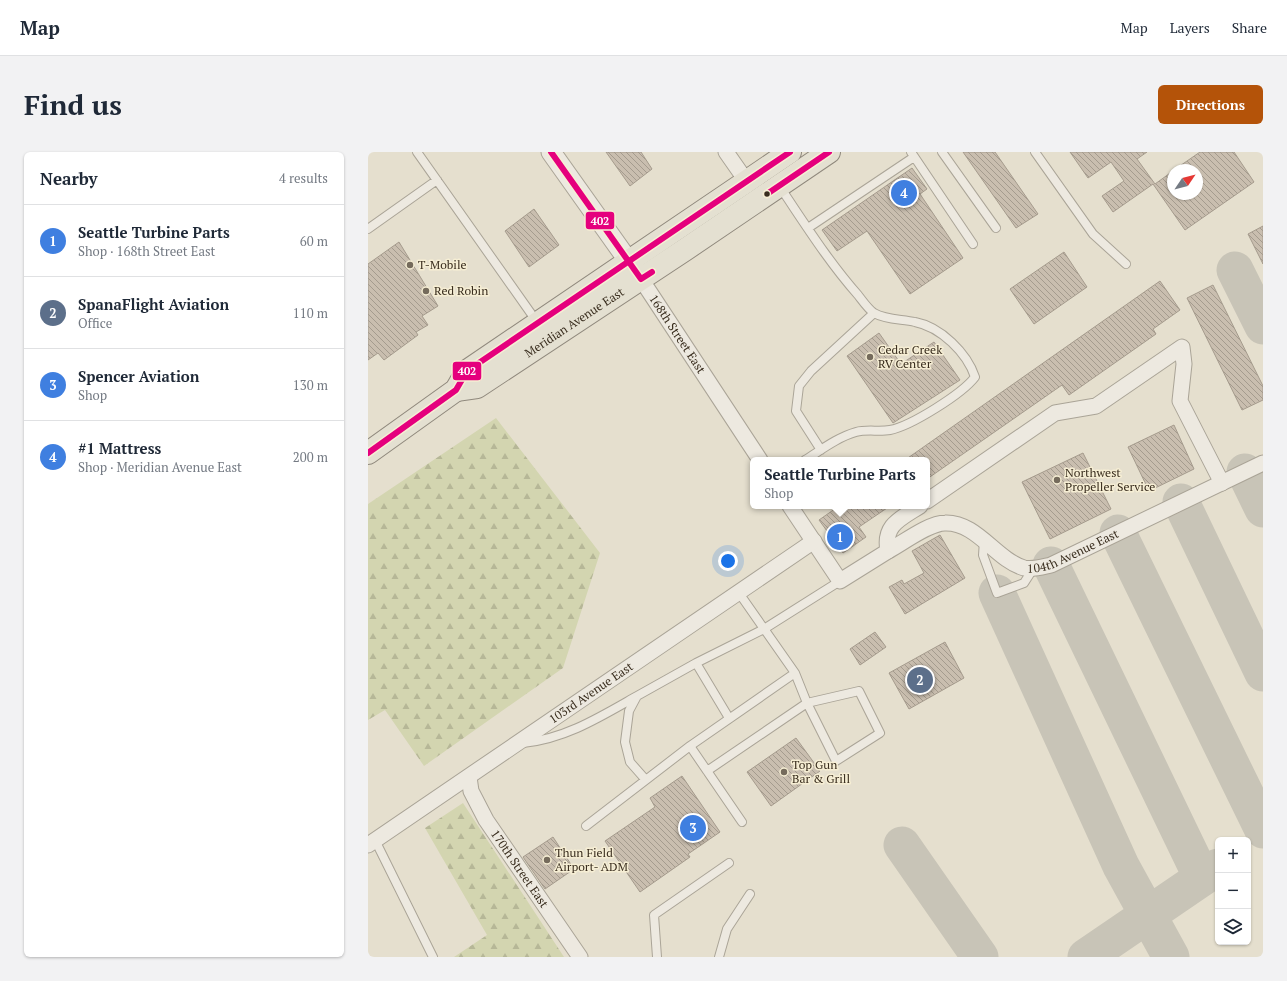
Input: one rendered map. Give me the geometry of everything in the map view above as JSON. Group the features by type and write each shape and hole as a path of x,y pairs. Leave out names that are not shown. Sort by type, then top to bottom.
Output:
{"main road":[{"name":"Meridian Avenue East","path":"370,450 456,390 467,371 790,152"},
{"name":"Meridian Avenue East","path":"456,390 477,387 641,279 829,152"}],"street":[{"name":"168th Street East","path":"551,152 641,279 758,457"},
{"path":"726,152 747,182"},
{"path":"930,499 1055,413 1096,406 1182,347 1184,364 1180,401 1222,483"},
{"name":"104th Avenue East","path":"840,581 888,551 934,525 945,522 958,524 971,531 1011,562 1024,568 1033,569 1051,565 1263,463"},
{"path":"792,509 840,581"},
{"path":"888,551 886,542 887,533 894,525 916,509"},
{"name":"103rd Avenue East","path":"372,843 814,541"},
{"name":"170th Street East","path":"469,776 471,791 486,820 580,957"}],"lane":[{"path":"417,152 537,323"},
{"path":"942,152 996,228"},
{"path":"1035,152 1094,234 1126,264"},
{"path":"808,228 913,155 973,244"},
{"path":"368,229 437,180"},
{"path":"779,186 835,269 874,313 917,322 947,337 958,349 973,370 975,377 969,385 930,411 903,426 890,430 857,431 846,435 810,457"},
{"path":"822,450 796,411 799,386 811,371 874,313"},
{"path":"984,541 982,555 997,593 1024,584 1033,569"},
{"path":"517,744 540,741 576,730 696,664 764,629 840,581"},
{"path":"707,771 807,703 859,691 880,733 836,761 807,703 794,673 739,593"},
{"path":"696,664 729,718"},
{"path":"586,826 645,779 794,673"},
{"path":"637,696 629,711 625,742 630,762 645,779"},
{"path":"690,746 742,822"},
{"path":"372,843 433,957"},
{"path":"657,957 654,915 729,863"},
{"path":"719,957 727,929 750,894"}],"green space":[{"path":"496,418 600,553 563,668 424,766 385,710 368,720 368,504"},
{"path":"463,803 564,957 454,957 487,935 425,828"}],"building":[{"path":"606,152 641,152 652,169 630,186"},
{"path":"963,152 995,152 1038,214 1016,228"},
{"path":"1070,152 1147,152 1137,159 1155,184 1167,175 1167,200 1203,200 1203,164 1183,164 1200,152 1234,152 1254,182 1185,230 1153,184 1113,212 1102,196 1124,181 1111,162 1088,178"},
{"path":"912,168 927,189 920,194 963,258 910,294 867,231 837,251 822,230"},
{"path":"534,209 559,245 529,267 505,231"},
{"path":"1263,226 1263,264 1248,234"},
{"path":"399,242 438,306 422,316 428,325 416,332 418,335 384,360 378,353 368,360 368,264"},
{"path":"1064,252 1087,287 1034,324 1010,289"},
{"path":"1160,281 1180,310 1153,329 1156,334 1069,395 1062,385 930,477 930,457 909,457"},
{"path":"1213,285 1263,386 1263,400 1242,410 1187,298"},
{"path":"879,333 901,364 934,342 960,380 893,423 847,356"},
{"path":"1174,425 1194,469 1149,491 1128,447"},
{"path":"1083,453 1111,509 1050,539 1022,482"},
{"path":"835,509 886,509 859,527 866,537 843,553 819,520"},
{"path":"940,535 965,578 905,614 889,587 902,580 904,584 924,573 912,551"},
{"path":"875,632 886,647 860,665 850,649"},
{"path":"945,642 964,678 909,709 889,673"},
{"name":"Top Gun Bar & Grill","path":"796,738 820,771 771,806 747,772"},
{"path":"682,776 720,832 688,854 690,857 640,892 605,841 655,807 650,798"},
{"path":"553,837 574,869 545,889 523,857"}],"taxiway":[{"path":"1235,270 1263,326"},
{"path":"1245,472 1263,509"},
{"path":"1181,502 1263,673"},
{"path":"1118,533 1263,830"},
{"path":"1051,565 1202,878"},
{"path":"997,593 1121,866 1171,957"},
{"path":"902,845 980,957"},
{"path":"1086,957 1215,869"}],"transit line":[{"name":"402","path":"551,152 641,279 652,272"},
{"name":"402","path":"368,453 456,390 467,371 790,152"},
{"name":"402","path":"767,194 829,152"}],"place":[{"name":"#1 Mattress","path":"904,193"},
{"name":"T-Mobile","path":"410,265"},
{"name":"Red Robin","path":"426,291"},
{"name":"Cedar Creek RV Center","path":"870,357"},
{"name":"Northwest Propeller Service","path":"1057,480"},
{"name":"Seattle Turbine Parts","path":"840,537"},
{"name":"SpanaFlight Aviation","path":"920,680"},
{"name":"Top Gun Bar & Grill","path":"784,772"},
{"name":"Spencer Aviation","path":"693,828"},
{"name":"Thun Field Airport- ADM","path":"547,860"}]}
